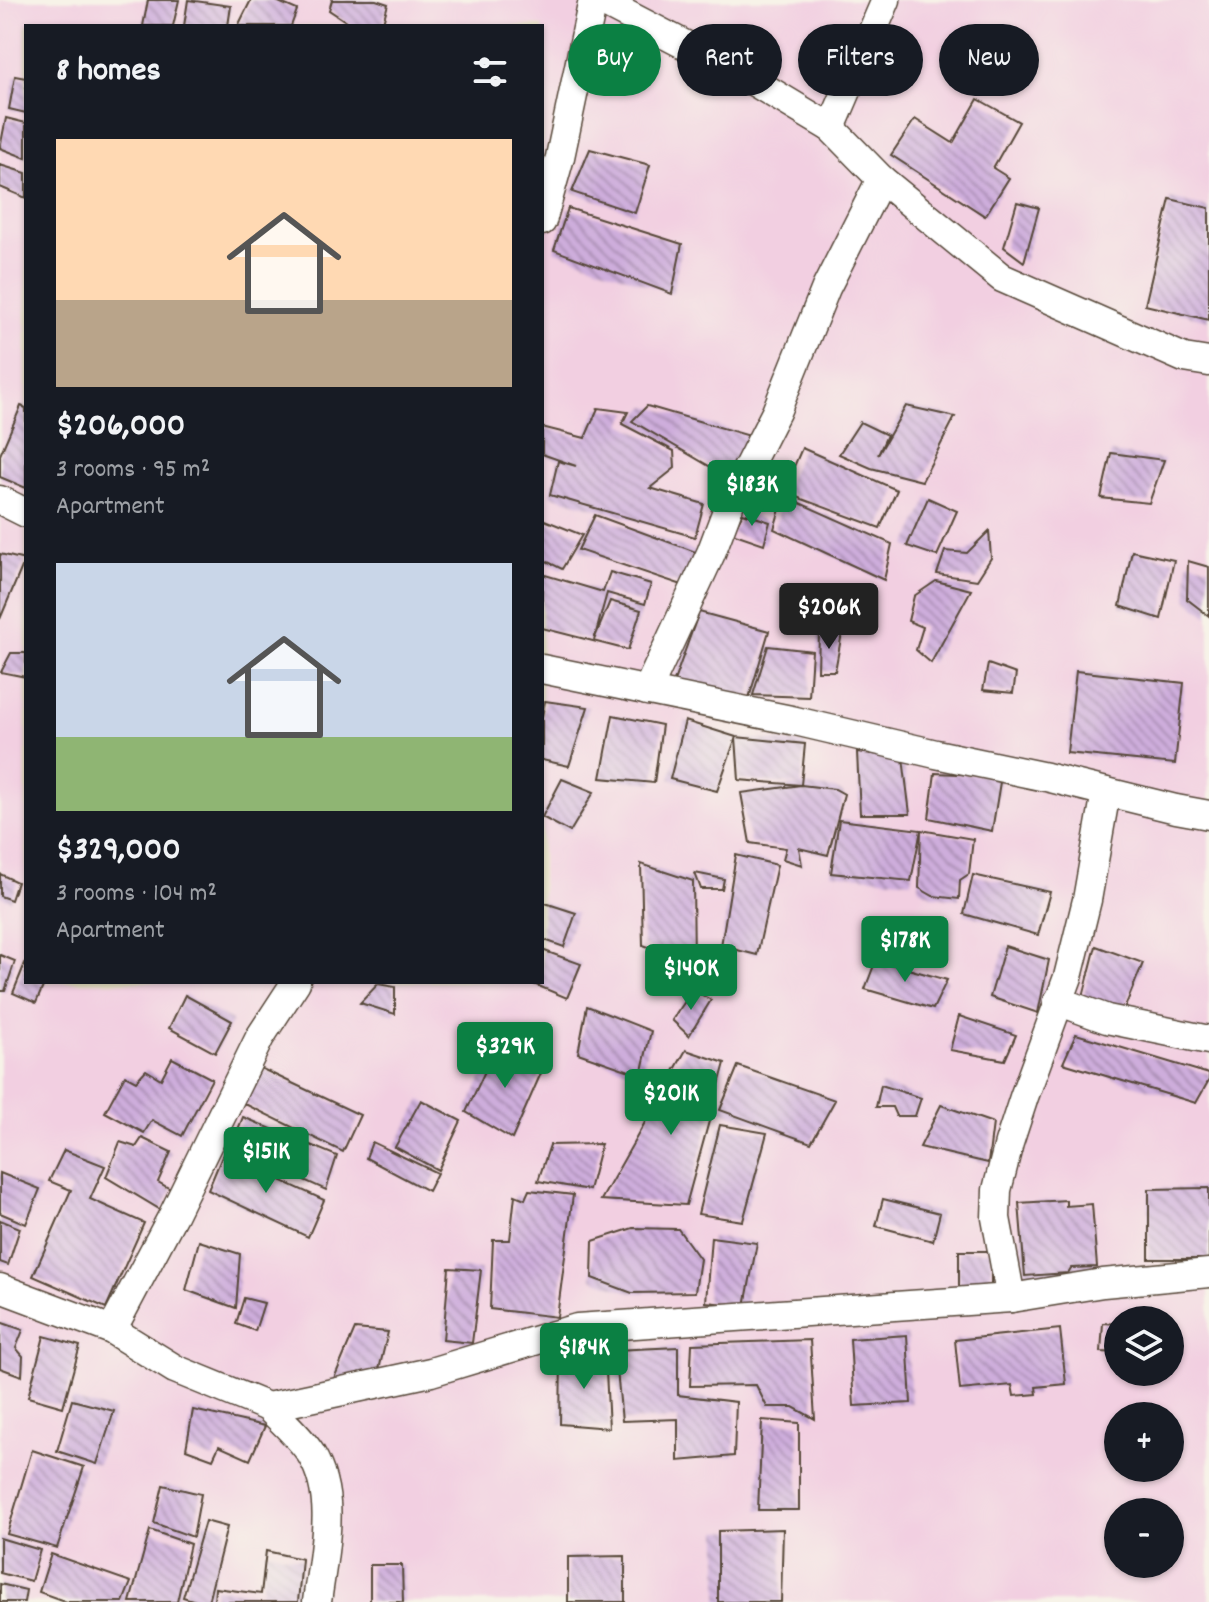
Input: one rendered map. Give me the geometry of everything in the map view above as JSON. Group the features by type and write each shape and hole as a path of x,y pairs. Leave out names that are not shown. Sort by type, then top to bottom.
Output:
{"street":[{"path":"544,214 560,157 593,0"},
{"path":"599,0 741,74 831,128 881,179 1002,278 1184,358 1209,362"},
{"path":"831,128 886,0"},
{"path":"647,691 711,553 731,500 776,412 826,288 881,179"},
{"path":"0,500 24,512"},
{"path":"544,669 791,720 1209,815"},
{"path":"1011,1298 996,1218 997,1190 1020,1108 1068,977 1087,900 1106,792"},
{"path":"112,1330 173,1215 260,1037 295,984"},
{"path":"1058,1001 1107,1019 1209,1040"},
{"path":"268,1407 431,1372 577,1328 1011,1298 1103,1283 1209,1273"},
{"path":"0,1288 112,1330 175,1369 268,1407 311,1453 324,1483 327,1519 317,1602"}],"shaded area":[{"path":"0,0 1209,0 1209,1602 0,1602"}],"building":[{"path":"148,0 179,0 173,24 143,24"},
{"path":"188,0 231,6 228,24 184,24"},
{"path":"251,0 274,0 297,10 292,24 239,24"},
{"path":"332,0 376,0 388,4 383,24 350,24 329,10"},
{"path":"15,76 24,78 24,113 9,109"},
{"path":"978,99 1019,122 993,168 1009,178 985,216 891,155 915,119 953,143"},
{"path":"6,118 24,122 24,157 0,148"},
{"path":"590,149 650,165 635,213 572,192"},
{"path":"0,165 24,172 24,197 0,187"},
{"path":"1170,199 1209,208 1209,320 1145,305"},
{"path":"1017,202 1039,208 1024,262 1004,247"},
{"path":"568,208 682,244 672,294 554,250"},
{"path":"21,406 24,407 24,487 0,477 0,455"},
{"path":"647,406 750,436 728,477 632,421"},
{"path":"906,406 955,417 922,481 871,468 839,454 860,422 887,435 878,455"},
{"path":"598,408 628,412 622,424 674,451 675,468 650,488 704,504 695,537 550,495 558,461 576,466 544,455 544,428 585,438"},
{"path":"802,448 897,490 880,528 783,492"},
{"path":"1111,453 1164,460 1149,503 1101,498"},
{"path":"784,496 892,544 884,580 774,529"},
{"path":"928,498 957,511 937,556 907,546"},
{"path":"743,513 770,522 764,544 732,533"},
{"path":"595,515 696,552 685,586 578,550"},
{"path":"544,520 582,535 562,569 544,560"},
{"path":"989,531 991,558 977,580 937,574 945,551 967,553"},
{"path":"1132,551 1174,560 1161,619 1120,606"},
{"path":"0,554 24,560 24,562 0,619"},
{"path":"1188,561 1209,567 1209,616 1187,599"},
{"path":"610,572 651,584 645,604 607,593 594,640 610,601 641,610 628,650 544,629 544,575 603,592"},
{"path":"936,581 971,590 931,663 916,650 923,627 908,621 914,596"},
{"path":"699,612 769,631 749,698 673,684"},
{"path":"819,633 842,633 835,671 818,671"},
{"path":"768,646 812,651 809,697 753,695"},
{"path":"11,653 24,653 24,677 1,672"},
{"path":"988,664 1016,674 1013,693 983,690"},
{"path":"1076,671 1184,683 1175,764 1067,753"},
{"path":"545,701 588,707 569,766 544,760"},
{"path":"613,715 662,725 654,783 601,778"},
{"path":"685,721 736,737 717,791 670,779"},
{"path":"736,737 805,744 801,785 739,780"},
{"path":"857,752 903,758 910,814 860,814"},
{"path":"935,773 1001,776 992,831 929,818"},
{"path":"562,779 594,792 570,832 544,818"},
{"path":"801,785 835,789 844,794 828,855 799,848 802,865 783,859 786,848 750,843 741,793"},
{"path":"839,820 921,830 911,881 831,873"},
{"path":"921,830 973,839 969,874 960,880 959,899 933,896 919,888"},
{"path":"736,855 777,865 757,955 721,946"},
{"path":"641,864 693,881 694,963 643,945"},
{"path":"695,873 724,879 722,889 701,889"},
{"path":"0,874 17,882 11,900 0,896"},
{"path":"973,875 1050,892 1038,935 964,914"},
{"path":"544,903 576,913 564,947 544,940"},
{"path":"1005,946 1049,960 1038,1013 990,997"},
{"path":"1096,946 1143,963 1123,1012 1083,997"},
{"path":"544,951 581,964 567,998 534,984 544,984"},
{"path":"0,955 15,961 5,991 0,991"},
{"path":"876,960 947,980 933,1009 865,989"},
{"path":"24,966 24,984 44,984 36,1003 13,993"},
{"path":"378,984 395,987 395,1014 360,1003"},
{"path":"693,990 711,1000 689,1036 672,1020"},
{"path":"185,995 232,1021 215,1053 169,1028"},
{"path":"587,1006 651,1031 641,1075 578,1053"},
{"path":"959,1016 1016,1035 1005,1060 950,1050"},
{"path":"1076,1034 1209,1074 1209,1080 1196,1103 1063,1063"},
{"path":"497,1045 545,1064 512,1139 466,1112"},
{"path":"686,1050 725,1063 686,1205 601,1200"},
{"path":"172,1058 212,1079 182,1136 152,1120 144,1133 105,1112 125,1075 136,1081 146,1070 161,1079"},
{"path":"738,1066 835,1100 811,1143 720,1110"},
{"path":"258,1067 360,1115 343,1152 241,1102"},
{"path":"881,1085 921,1098 915,1116 896,1116 892,1107 876,1107"},
{"path":"421,1100 461,1121 438,1170 395,1147"},
{"path":"941,1105 993,1123 988,1163 920,1147"},
{"path":"243,1117 337,1156 326,1190 231,1147"},
{"path":"720,1125 767,1133 743,1221 698,1214"},
{"path":"142,1138 171,1152 158,1182 172,1190 161,1210 106,1177 120,1142 136,1147"},
{"path":"372,1142 437,1173 428,1191 366,1158"},
{"path":"601,1144 589,1190 538,1181 550,1145"},
{"path":"64,1150 105,1166 90,1199 144,1223 106,1308 33,1276 71,1190 49,1181"},
{"path":"223,1154 324,1200 308,1237 208,1190"},
{"path":"0,1173 40,1189 26,1224 0,1213"},
{"path":"1209,1188 1209,1259 1149,1259 1149,1189"},
{"path":"529,1190 573,1195 557,1317 490,1309 493,1240 510,1240 515,1195 525,1199"},
{"path":"883,1199 940,1213 933,1241 876,1226"},
{"path":"1066,1200 1066,1206 1092,1204 1097,1267 1025,1276 1019,1203"},
{"path":"0,1220 20,1228 8,1265 0,1262"},
{"path":"633,1228 678,1229 700,1259 695,1292 632,1293 592,1278 593,1241"},
{"path":"711,1237 757,1243 745,1306 706,1302"},
{"path":"199,1241 240,1254 236,1308 186,1290"},
{"path":"959,1251 991,1251 991,1295 959,1296"},
{"path":"449,1268 481,1270 472,1343 443,1340"},
{"path":"244,1298 264,1303 255,1331 236,1324"},
{"path":"0,1322 23,1330 16,1348 23,1356 22,1376 0,1368"},
{"path":"1103,1323 1104,1323 1104,1352 1101,1352"},
{"path":"355,1329 388,1332 377,1378 332,1383"},
{"path":"1060,1329 1066,1384 1036,1387 1037,1394 1014,1396 1012,1385 960,1390 955,1340"},
{"path":"907,1335 911,1403 854,1406 850,1339"},
{"path":"44,1336 80,1346 63,1407 28,1397"},
{"path":"810,1340 815,1419 793,1407 767,1407 756,1385 690,1386 692,1344"},
{"path":"678,1347 678,1395 736,1402 734,1456 678,1461 678,1419 622,1421 615,1350"},
{"path":"605,1353 609,1428 560,1424 561,1358"},
{"path":"72,1400 114,1411 97,1464 57,1451"},
{"path":"193,1410 265,1426 250,1460 219,1446 213,1459 186,1449"},
{"path":"762,1420 799,1423 799,1510 758,1510"},
{"path":"32,1450 84,1467 57,1548 7,1534"},
{"path":"163,1485 201,1494 193,1537 154,1523"},
{"path":"205,1521 227,1527 208,1602 199,1602 183,1597"},
{"path":"783,1529 781,1602 718,1602 718,1531"},
{"path":"150,1530 190,1544 177,1602 130,1602"},
{"path":"0,1538 40,1550 31,1581 0,1573"},
{"path":"266,1551 302,1559 298,1602 214,1602 215,1588 261,1594"},
{"path":"51,1554 131,1582 123,1602 67,1602 39,1592"},
{"path":"625,1556 625,1602 568,1602 568,1557"},
{"path":"370,1565 402,1565 403,1602 370,1602"},
{"path":"0,1584 26,1590 24,1602 0,1602"}]}
